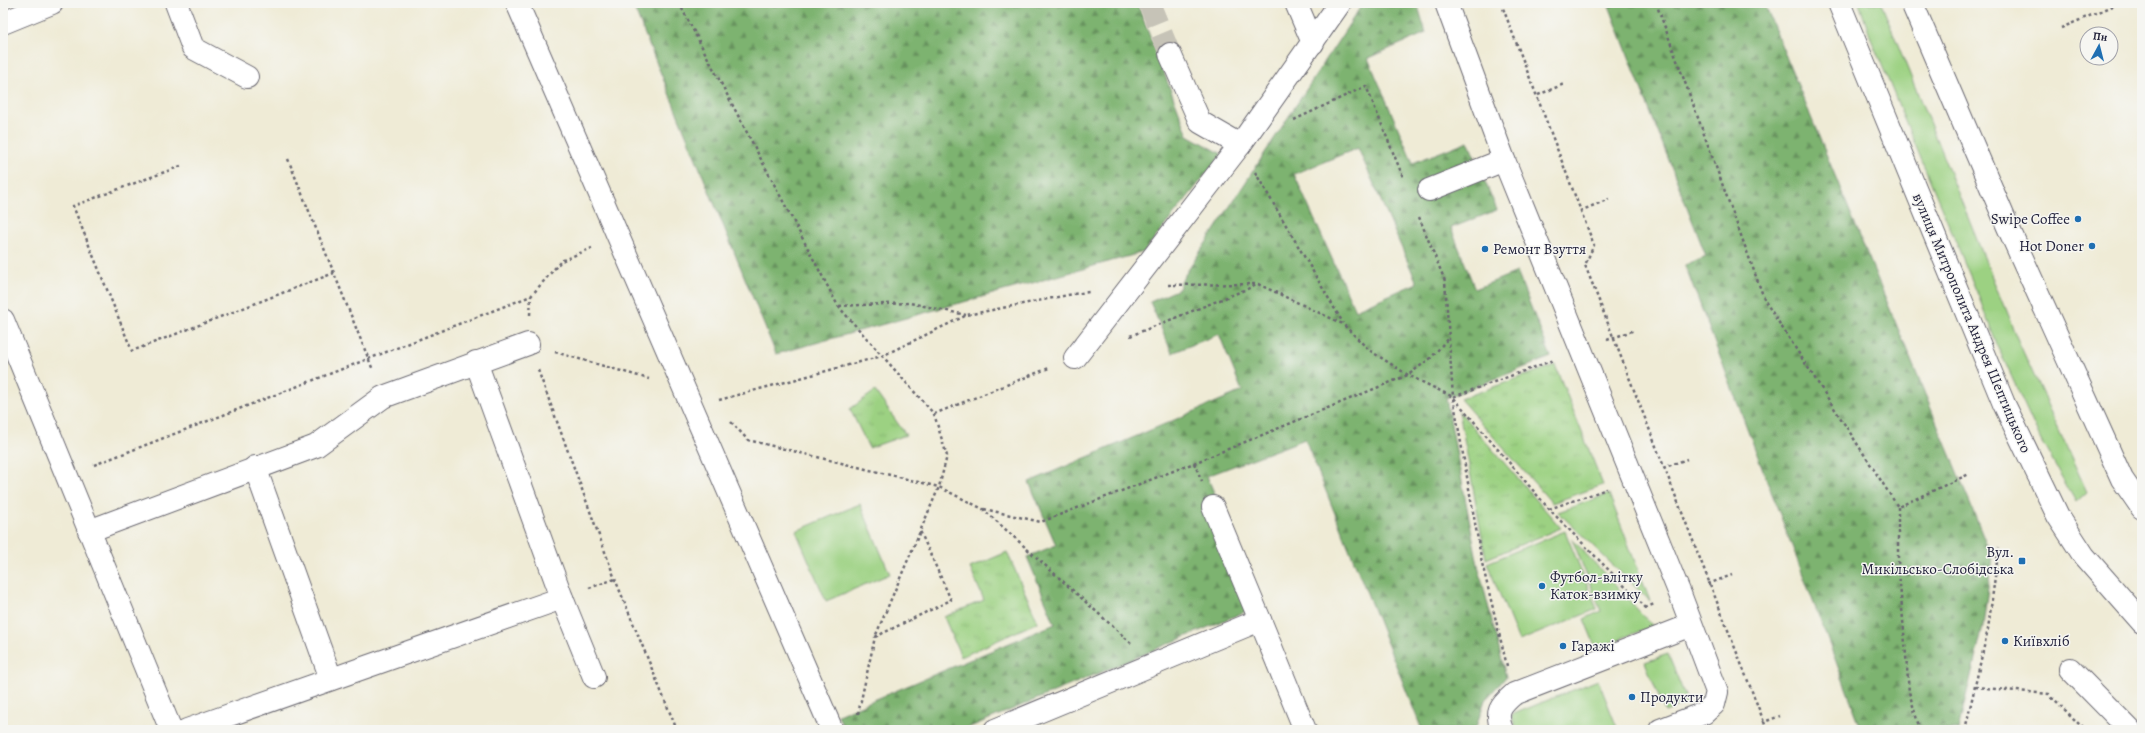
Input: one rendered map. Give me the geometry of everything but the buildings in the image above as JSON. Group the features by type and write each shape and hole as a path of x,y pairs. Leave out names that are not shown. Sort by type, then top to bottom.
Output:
{"main road":[{"path":"3,23 52,3"},
{"path":"176,3 194,48 247,77"},
{"path":"517,3 832,730"},
{"path":"1296,3 1313,43"},
{"path":"1075,358 1240,145 1340,3"},
{"path":"1446,3 1504,160 1717,692 1714,704 1704,713 1660,730"},
{"name":"вулиця Митрополита Андрея Шептицького","path":"1839,3 2004,404 2054,509 2084,556 2142,622"},
{"path":"1912,3 2008,227 2122,480 2139,500"},
{"path":"1170,54 1200,122 1240,145"},
{"path":"1429,190 1504,160"},
{"path":"3,320 171,730"},
{"path":"89,531 255,467 316,446 383,397 528,344"},
{"path":"476,362 562,598 594,677"},
{"path":"255,467 331,679"},
{"path":"1213,507 1306,730"},
{"path":"188,730 562,598"},
{"path":"996,730 1260,620"},
{"path":"1502,730 1498,720 1501,705 1514,694 1691,624"},
{"path":"2070,669 2130,730"}],"path":[{"path":"678,3 838,306 934,414 947,456 939,487 875,637 856,722"},
{"path":"1501,3 1538,95 1580,211 1594,245 1585,265 1767,730"},
{"path":"1656,3 1765,301 1898,507 1898,560 1909,692 1920,730"},
{"path":"2061,28 2120,3"},
{"path":"1538,95 1564,84"},
{"path":"1289,122 1366,86 1404,180"},
{"path":"1240,145 1343,324 1369,350 1408,375 1453,397 1550,509 1668,633"},
{"path":"288,159 383,397"},
{"path":"181,166 73,206 132,351 334,273"},
{"path":"1580,211 1609,199"},
{"path":"1418,216 1445,281 1450,336 1453,397 1482,563 1514,694"},
{"path":"67,476 531,296 561,260 618,238"},
{"path":"1163,286 1258,284 1343,324"},
{"path":"714,401 882,356 967,315 1073,294 1096,292"},
{"path":"531,296 528,344 615,579 677,730"},
{"path":"838,306 910,303 967,315"},
{"path":"728,418 748,440 939,487 983,509 1041,522 1194,463 1408,375 1431,358 1450,336"},
{"path":"528,344 684,389"},
{"path":"1453,397 1581,350"},
{"path":"1898,507 1969,474"},
{"path":"1550,509 1633,480"},
{"path":"983,509 1155,664"},
{"path":"875,637 950,600 920,531"},
{"path":"1965,730 1988,629 1999,547"},
{"path":"1975,687 2048,694 2085,730"},
{"path":"1764,722 1780,716"},
{"path":"3,723 6,730"}],"green space":[{"path":"632,3 1137,3 1188,135 1222,154 1144,252 776,354"},
{"path":"1363,3 1417,3 1426,33 1368,58 1413,163 1468,141 1497,210 1451,228 1475,289 1517,272 1551,357 1446,398 1478,565 1506,677 1485,700 1476,727 1468,730 1422,730 1305,439 1207,476 1261,605 963,730 844,730 838,715 1055,624 1027,557 1056,545 1029,482 1242,391 1219,334 1172,353 1150,302 1179,289 1181,281","holes":["1358,148 1417,283 1355,310 1294,174"]},
{"path":"1608,3 1764,3 1992,557 1983,626 1958,730 1862,730 1685,265 1706,256"},
{"path":"1859,3 1881,3 2016,336 2087,492 2076,502 2041,441 1997,345 1978,295 1871,39"},
{"path":"1555,365 1603,485 1552,503 1460,399"},
{"path":"875,391 906,435 869,448 850,409"},
{"path":"1459,411 1561,528 1486,559"},
{"path":"1609,494 1650,601 1558,512"},
{"path":"860,504 890,574 826,601 796,531"},
{"name":"Футбол-влітку Каток-взимку","path":"1565,531 1597,609 1519,641 1487,563"},
{"path":"1572,539 1653,626 1596,648 1584,619 1601,611"},
{"path":"1007,552 1038,622 961,657 944,617 984,600 970,568"},
{"path":"1668,654 1688,703 1665,712 1645,662"},
{"path":"1598,680 1618,730 1517,730 1511,715"}],"tunnel":[{"path":"1149,3 1170,54"}],"place":[{"name":"Swipe Coffee","path":"2078,219"},
{"name":"Hot Doner","path":"2092,246"},
{"name":"Ремонт Взуття","path":"1485,249"},
{"name":"Вул. Микільсько-Слобідська","path":"2022,561"},
{"name":"Футбол-влітку Каток-взимку","path":"1542,586"},
{"name":"Київхліб","path":"2005,641"},
{"name":"Гаражі","path":"1563,646"},
{"name":"Продукти","path":"1632,697"}]}
